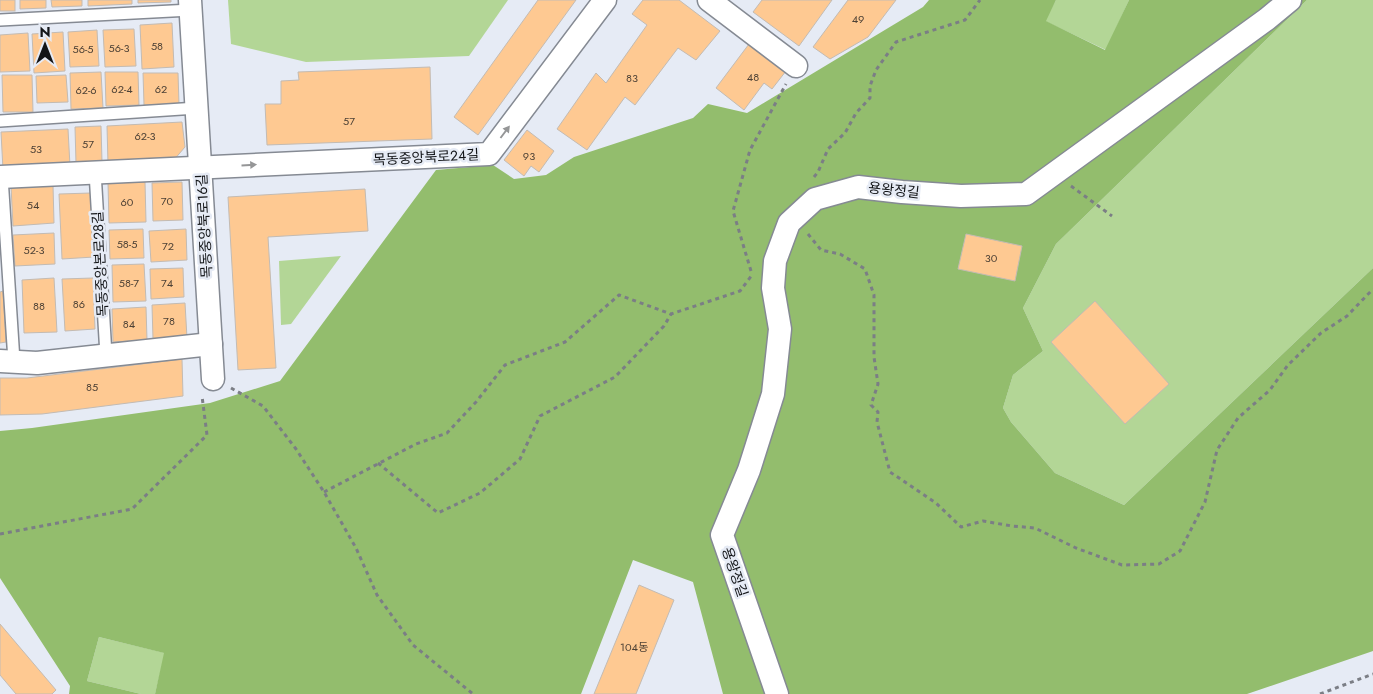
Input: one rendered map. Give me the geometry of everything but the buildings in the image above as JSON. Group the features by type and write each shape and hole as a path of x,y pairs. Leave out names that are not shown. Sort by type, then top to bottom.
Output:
{"street":[{"name":"목동중앙북로24길","path":"200,167 489,154 605,0"},
{"path":"709,0 796,66"},
{"name":"용왕정길","path":"777,694 722,535 749,470 773,394 780,329 773,288 761,271 775,261 789,223 814,200 858,187 961,196 1026,194 1267,19 1290,0"},
{"name":"목동중앙북로16길","path":"190,5 213,378"},
{"path":"1,177 200,167"},
{"path":"7,361 37,363 211,344"}],"lane":[{"name":"목동중앙북로16길","path":"0,20 190,5"},
{"path":"0,121 197,108"},
{"name":"목동중앙본로28길","path":"95,172 106,355"},
{"path":"1,177 7,361"}],"path":[{"path":"810,181 818,172 828,149 845,133 856,113 870,98 870,86 876,70 896,42 965,20 980,0"},
{"path":"324,492 416,444 447,434 505,366 565,342 619,295 671,314 740,292 761,271 733,211 750,150 796,66"},
{"path":"1054,174 1112,216"},
{"path":"789,223 802,227 821,250 840,254 865,269 874,295 874,357 878,384 871,405 878,412 877,422 890,472 936,503 961,527 983,521 1035,528 1076,548 1122,565 1159,564 1180,551 1204,502 1217,450 1238,418 1270,390 1288,365 1321,333 1347,316 1373,289"},
{"path":"378,464 438,513 480,493 520,459 540,416 615,377 664,326 671,314"},
{"path":"0,534 132,509 207,435 202,397 213,378 263,406 296,449 324,492 356,548 377,595 413,645 473,694"},
{"path":"1320,694 1373,674"}],"green space":[{"path":"228,0 508,0 469,56 306,62 231,44"},
{"path":"929,0 1056,0 1046,21 1105,50 1129,0 1307,0 1056,244 1023,308 1043,351 1013,375 1003,408 1011,422 1055,473 1124,505 1373,268 1373,651 1247,694 723,694 693,582 633,560 581,694 155,694 164,653 99,637 87,681 141,694 69,694 70,686 0,578 0,431 210,403 280,381 436,170 493,165 514,179 546,175 574,157 693,118 708,104 747,113 923,7"},
{"path":"1056,0 1129,0 1106,50 1045,21"},
{"path":"1307,0 1373,0 1373,268 1124,505 1055,473 1011,422 1003,408 1013,375 1043,351 1023,308 1056,244"},
{"path":"341,256 291,324 281,325 279,261"},
{"path":"99,637 165,653 155,694 141,694 87,681"}]}
